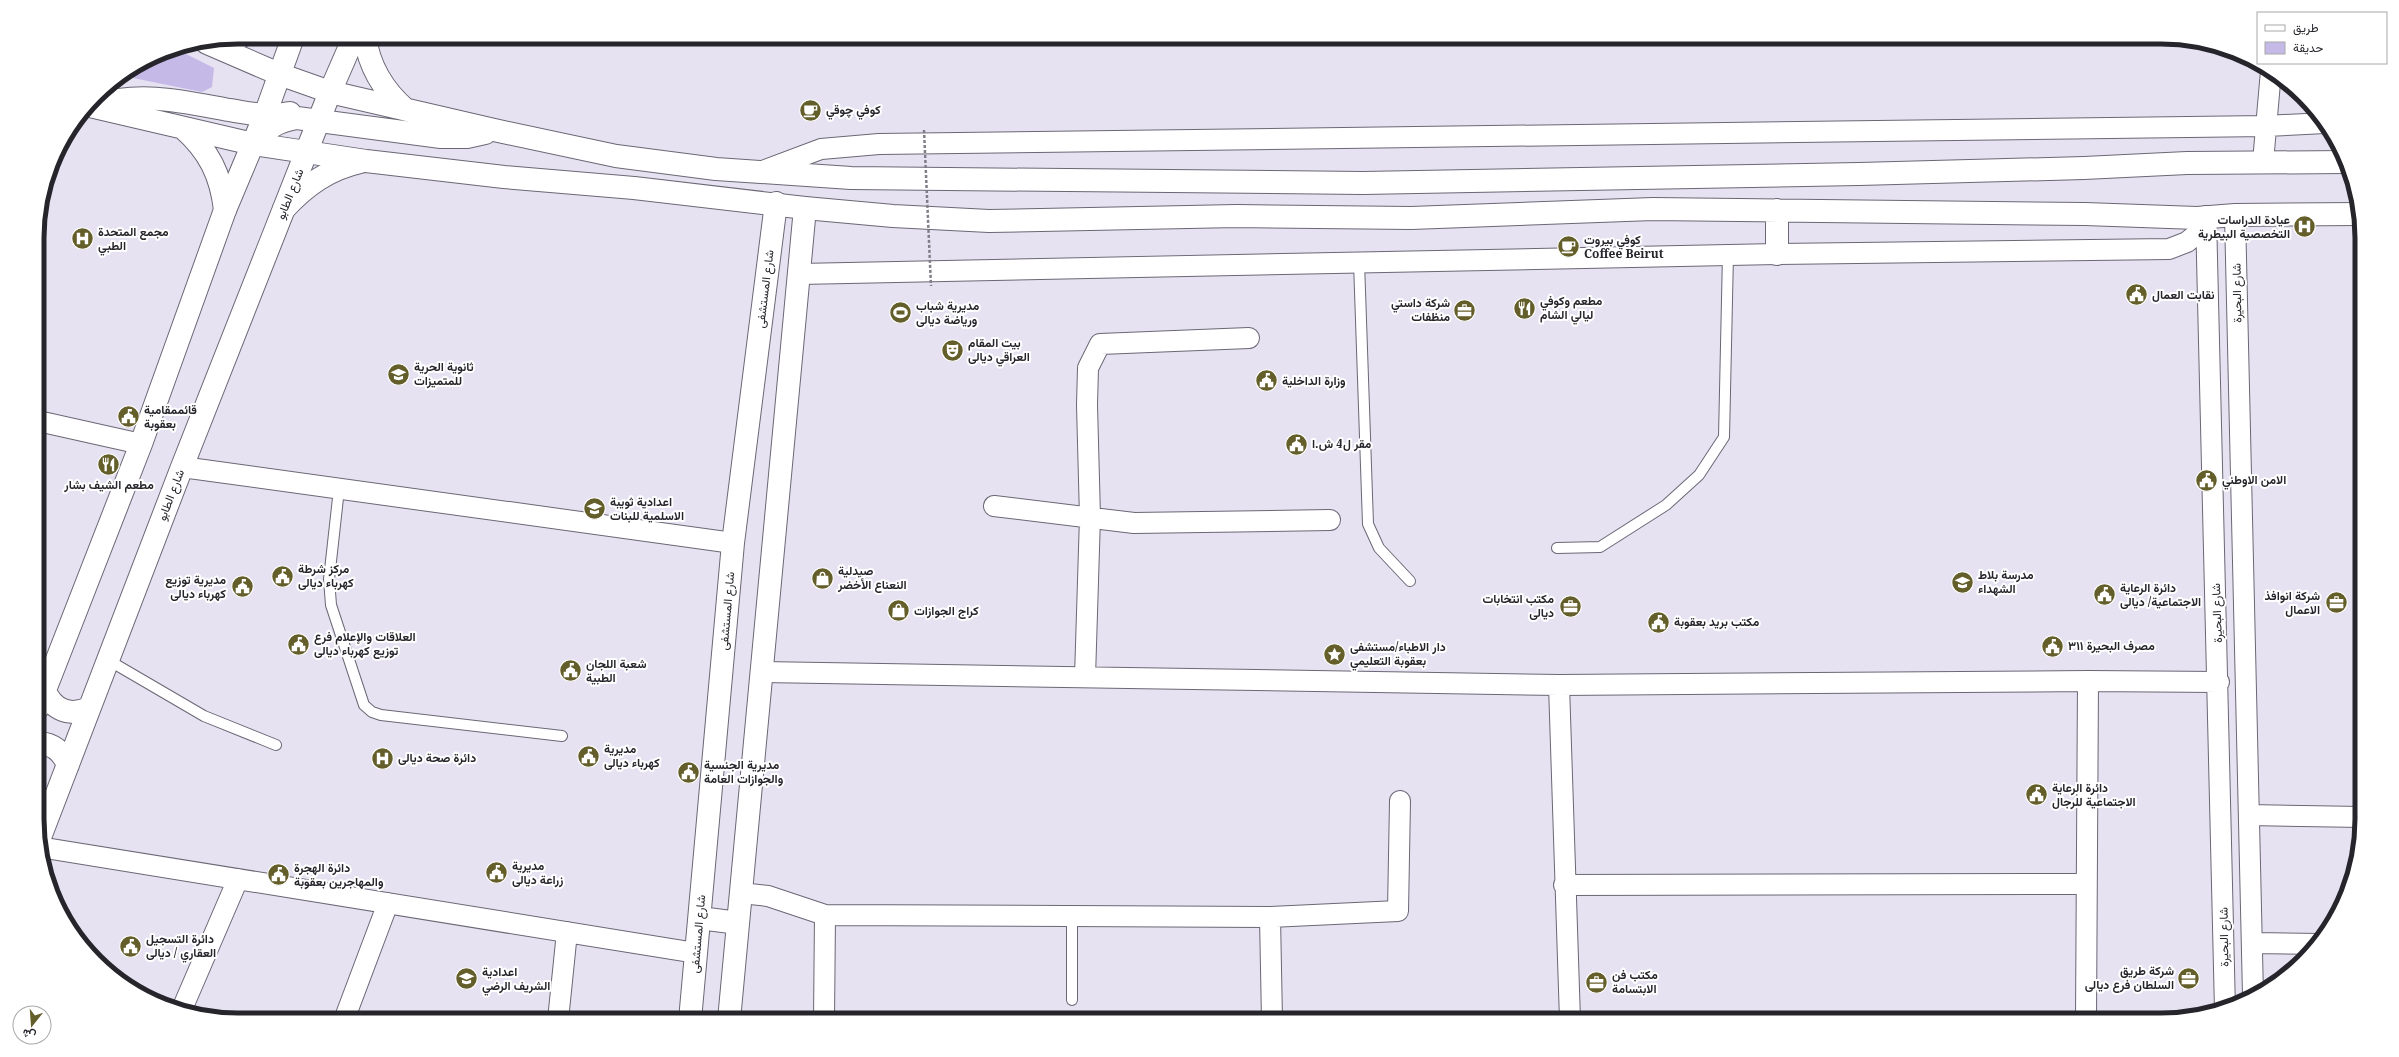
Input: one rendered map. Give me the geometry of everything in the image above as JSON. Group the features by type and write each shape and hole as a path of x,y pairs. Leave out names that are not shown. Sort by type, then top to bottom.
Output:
{"main road":[{"path":"44,694 141,444 225,210 265,115 291,44"},
{"name":"شارع الطابو","path":"44,827 182,467 330,92 351,44"},
{"path":"367,44 372,66 381,83 392,97 406,110"},
{"path":"214,46 279,74 330,92 494,130 616,156 716,169 850,178 1363,183 1851,174 2263,162 2339,162"},
{"path":"97,105 120,100 149,98 265,115 300,110 330,92"},
{"path":"95,107 253,144 366,161 504,177 634,188 776,203 805,208 894,216 989,221 1237,216 1411,218 1654,209 2085,214 2202,217 2235,215 2353,214"},
{"path":"253,144 268,128 287,119 319,120 440,137 468,137 494,130"},
{"path":"183,128 197,140 215,167 223,191 225,210"},
{"path":"284,209 312,182 329,172 366,161"},
{"name":"شارع المستشفى","path":"691,1013 734,544 776,203"},
{"path":"730,1013 805,208"},
{"path":"1777,210 1777,254"},
{"path":"757,353 765,343 779,341 785,345 791,358"},
{"path":"44,700 59,709 74,713 90,708"},
{"path":"44,744 60,751 68,765"},
{"path":"700,918 738,923"}],"street":[{"path":"2263,162 2270,78"},
{"path":"760,172 821,149 879,144 2266,126 2317,123"},
{"name":"شارع البحيرة","path":"2235,215 2253,990"},
{"path":"799,274 1728,254 2169,250 2187,242 2198,233 2202,217"},
{"name":"شارع البحيرة","path":"2202,217 2218,682 2225,1002"},
{"path":"1086,677 1090,517 1087,406 1088,368 1100,344 1249,338"},
{"path":"44,422 141,444"},
{"path":"182,467 734,544"},
{"path":"994,506 1134,523 1330,520"},
{"path":"761,672 1559,684 2088,681 2218,682"},
{"path":"2086,1013 2088,681"},
{"path":"1559,684 1564,885 1570,1013"},
{"path":"740,894 768,896 825,915 1270,917 1398,911 1400,801"},
{"path":"2249,815 2355,817"},
{"path":"47,848 696,953"},
{"path":"184,1005 238,879"},
{"path":"1564,885 2086,884"},
{"path":"2223,889 2250,889"},
{"path":"347,1013 388,903"},
{"path":"824,1013 825,915"},
{"path":"1270,917 1272,1013"},
{"path":"559,1013 567,932"},
{"path":"2252,943 2310,944"}],"lane":[{"path":"1557,548 1600,547 1666,505 1699,475 1724,437 1728,254"},
{"path":"1359,262 1368,524 1379,548 1410,581"},
{"path":"339,489 329,579 331,605 364,705 372,712 381,715 562,736"},
{"path":"108,660 204,716 276,745"},
{"path":"1072,915 1072,1000"}],"path":[{"path":"924,130 931,286"}],"green space":[{"path":"183,52 214,68 212,87 202,92 130,77 152,64"}],"place":[{"name":"كوفي چوقي","path":"810,110"},
{"name":"عيادة الدراسات التخصصية البيطرية","path":"2305,227"},
{"name":"مجمع المتحدة الطبي","path":"83,239"},
{"name":"كوفي بيروت Coffee Beirut","path":"1568,247"},
{"name":"نقابت العمال","path":"2137,295"},
{"name":"مطعم وكوفي ليالي الشام","path":"1525,308"},
{"name":"شركة داستي منظفات","path":"1465,310"},
{"name":"مديرية شباب ورياضة ديالى","path":"900,313"},
{"name":"بيت المقام العراقي ديالى","path":"953,350"},
{"name":"ثانوية الحرية للمتميزات","path":"398,374"},
{"name":"وزارة الداخلية","path":"1267,381"},
{"name":"قائممقامية بعقوبة","path":"129,417"},
{"name":"مقر ل4 ش.ا","path":"1296,444"},
{"name":"مطعم الشيف بشار","path":"109,464"},
{"name":"الامن الاوطني","path":"2207,480"},
{"name":"اعدادية ثويبة الاسلمية للبنات","path":"594,509"},
{"name":"مركز شرطة كهرباء ديالى","path":"282,576"},
{"name":"صيدلية النعناع الأخضر","path":"823,578"},
{"name":"مدرسة بلاط الشهداء","path":"1963,582"},
{"name":"مديرية توزيع كهرباء ديالى","path":"242,587"},
{"name":"دائرة الرعاية الاجتماعية/ ديالى","path":"2104,595"},
{"name":"شركة انوافذ الاعمال","path":"2336,603"},
{"name":"مكتب انتخابات ديالى","path":"1570,606"},
{"name":"كراج الجوازات","path":"899,611"},
{"name":"مكتب بريد بعقوبة","path":"1659,622"},
{"name":"العلاقات والإعلام فرع توزيع كهرباء ديالى","path":"299,644"},
{"name":"مصرف البحيرة ٣١١","path":"2052,646"},
{"name":"دار الاطباء/مستشفى بعقوبة التعليمي","path":"1335,654"},
{"name":"شعبة اللجان الطبية","path":"571,671"},
{"name":"مديرية كهرباء ديالى","path":"589,756"},
{"name":"دائرة صحة ديالى","path":"383,758"},
{"name":"مديرية الجنسية والجوازات العامة","path":"689,772"},
{"name":"دائرة الرعاية الاجتماعية للرجال","path":"2036,795"},
{"name":"مديرية زراعة ديالى","path":"497,873"},
{"name":"دائرة الهجرة والمهاجرين بعقوبة","path":"279,875"},
{"name":"دائرة التسجيل العقاري / ديالى","path":"131,946"},
{"name":"شركة طريق السلطان فرع ديالى","path":"2189,978"},
{"name":"اعدادية الشريف الرضي","path":"466,979"},
{"name":"مكتب فن الابتسامة","path":"1597,982"}]}
